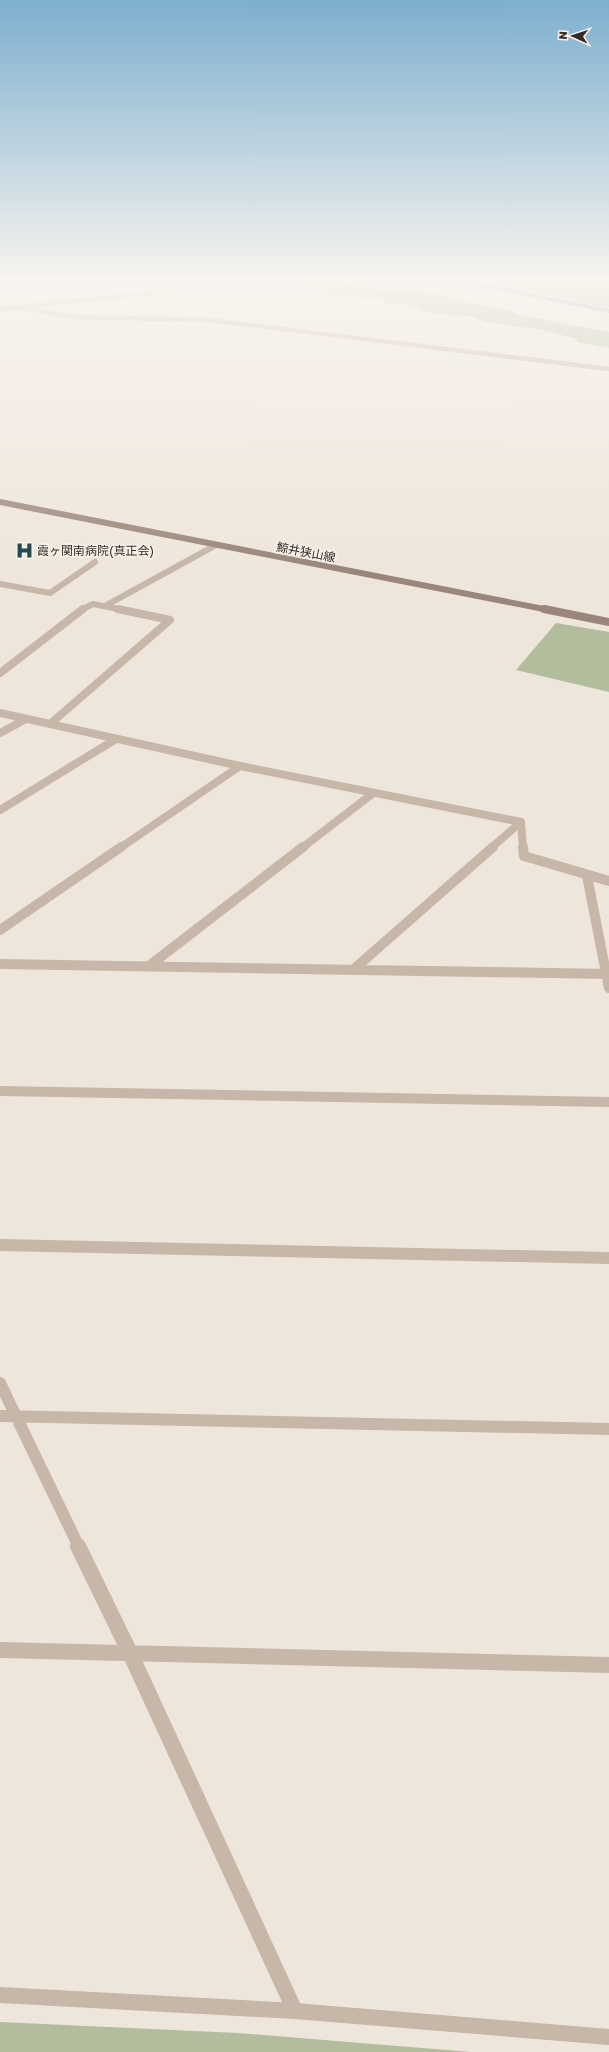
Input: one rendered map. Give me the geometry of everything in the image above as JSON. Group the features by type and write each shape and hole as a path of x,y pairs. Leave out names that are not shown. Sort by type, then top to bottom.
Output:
{"main road":[{"name":"鯨井狭山線","path":"0,502 216,546 609,622"}],"street":[{"path":"105,606 151,580 166,575 216,546"},
{"path":"0,584 50,593 95,562"},
{"path":"0,673 87,606 93,604 168,619 170,622 50,724"},
{"path":"0,713 116,740 372,794 520,822"},
{"path":"0,733 26,719"},
{"path":"0,810 116,740"},
{"path":"0,930 240,766"},
{"path":"149,966 372,794"},
{"path":"520,822 524,856 587,876 609,881"},
{"path":"354,969 520,822"},
{"path":"587,876 609,988"},
{"path":"0,964 607,974"},
{"path":"0,1091 609,1102"},
{"path":"0,1245 609,1258"},
{"path":"0,1383 130,1653 295,2011"},
{"path":"0,1416 609,1429"},
{"path":"0,1650 609,1665"},
{"path":"0,1995 295,2011 609,2037"}],"green space":[{"path":"556,623 609,632 609,692 516,670"},
{"path":"0,2022 238,2033 471,2052 0,2052"}],"place":[{"name":"霞ヶ関南病院(真正会)","path":"24,550"}]}
